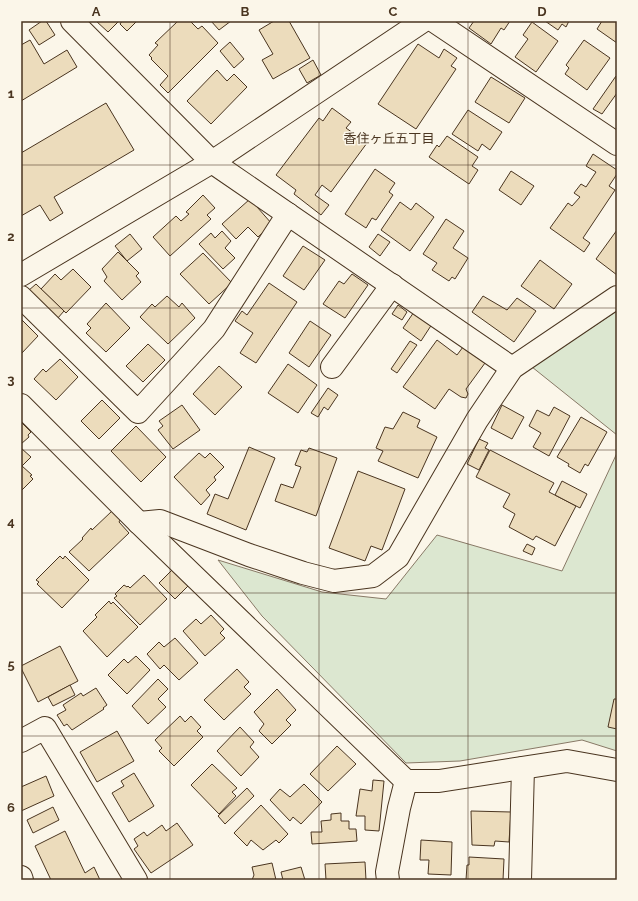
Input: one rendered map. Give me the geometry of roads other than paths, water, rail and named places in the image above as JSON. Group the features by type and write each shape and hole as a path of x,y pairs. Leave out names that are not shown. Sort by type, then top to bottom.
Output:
{"street":[{"path":"72,21 212,162 512,368"},
{"path":"21,276 212,162 423,21"},
{"path":"434,21 617,144"},
{"path":"21,297 138,412 214,329 288,214"},
{"path":"332,367 392,285"},
{"path":"140,523 160,522 249,555 303,573 334,581 373,576 398,557 477,420 512,368 617,297"},
{"path":"21,405 140,523 406,781 439,781 567,761 617,770"},
{"path":"21,741 45,728 136,880"},
{"path":"520,880 523,768"},
{"path":"388,880 387,872 399,808 406,781"}],"district":[{"name":"香住ヶ丘五丁目","path":"389,138"}]}
